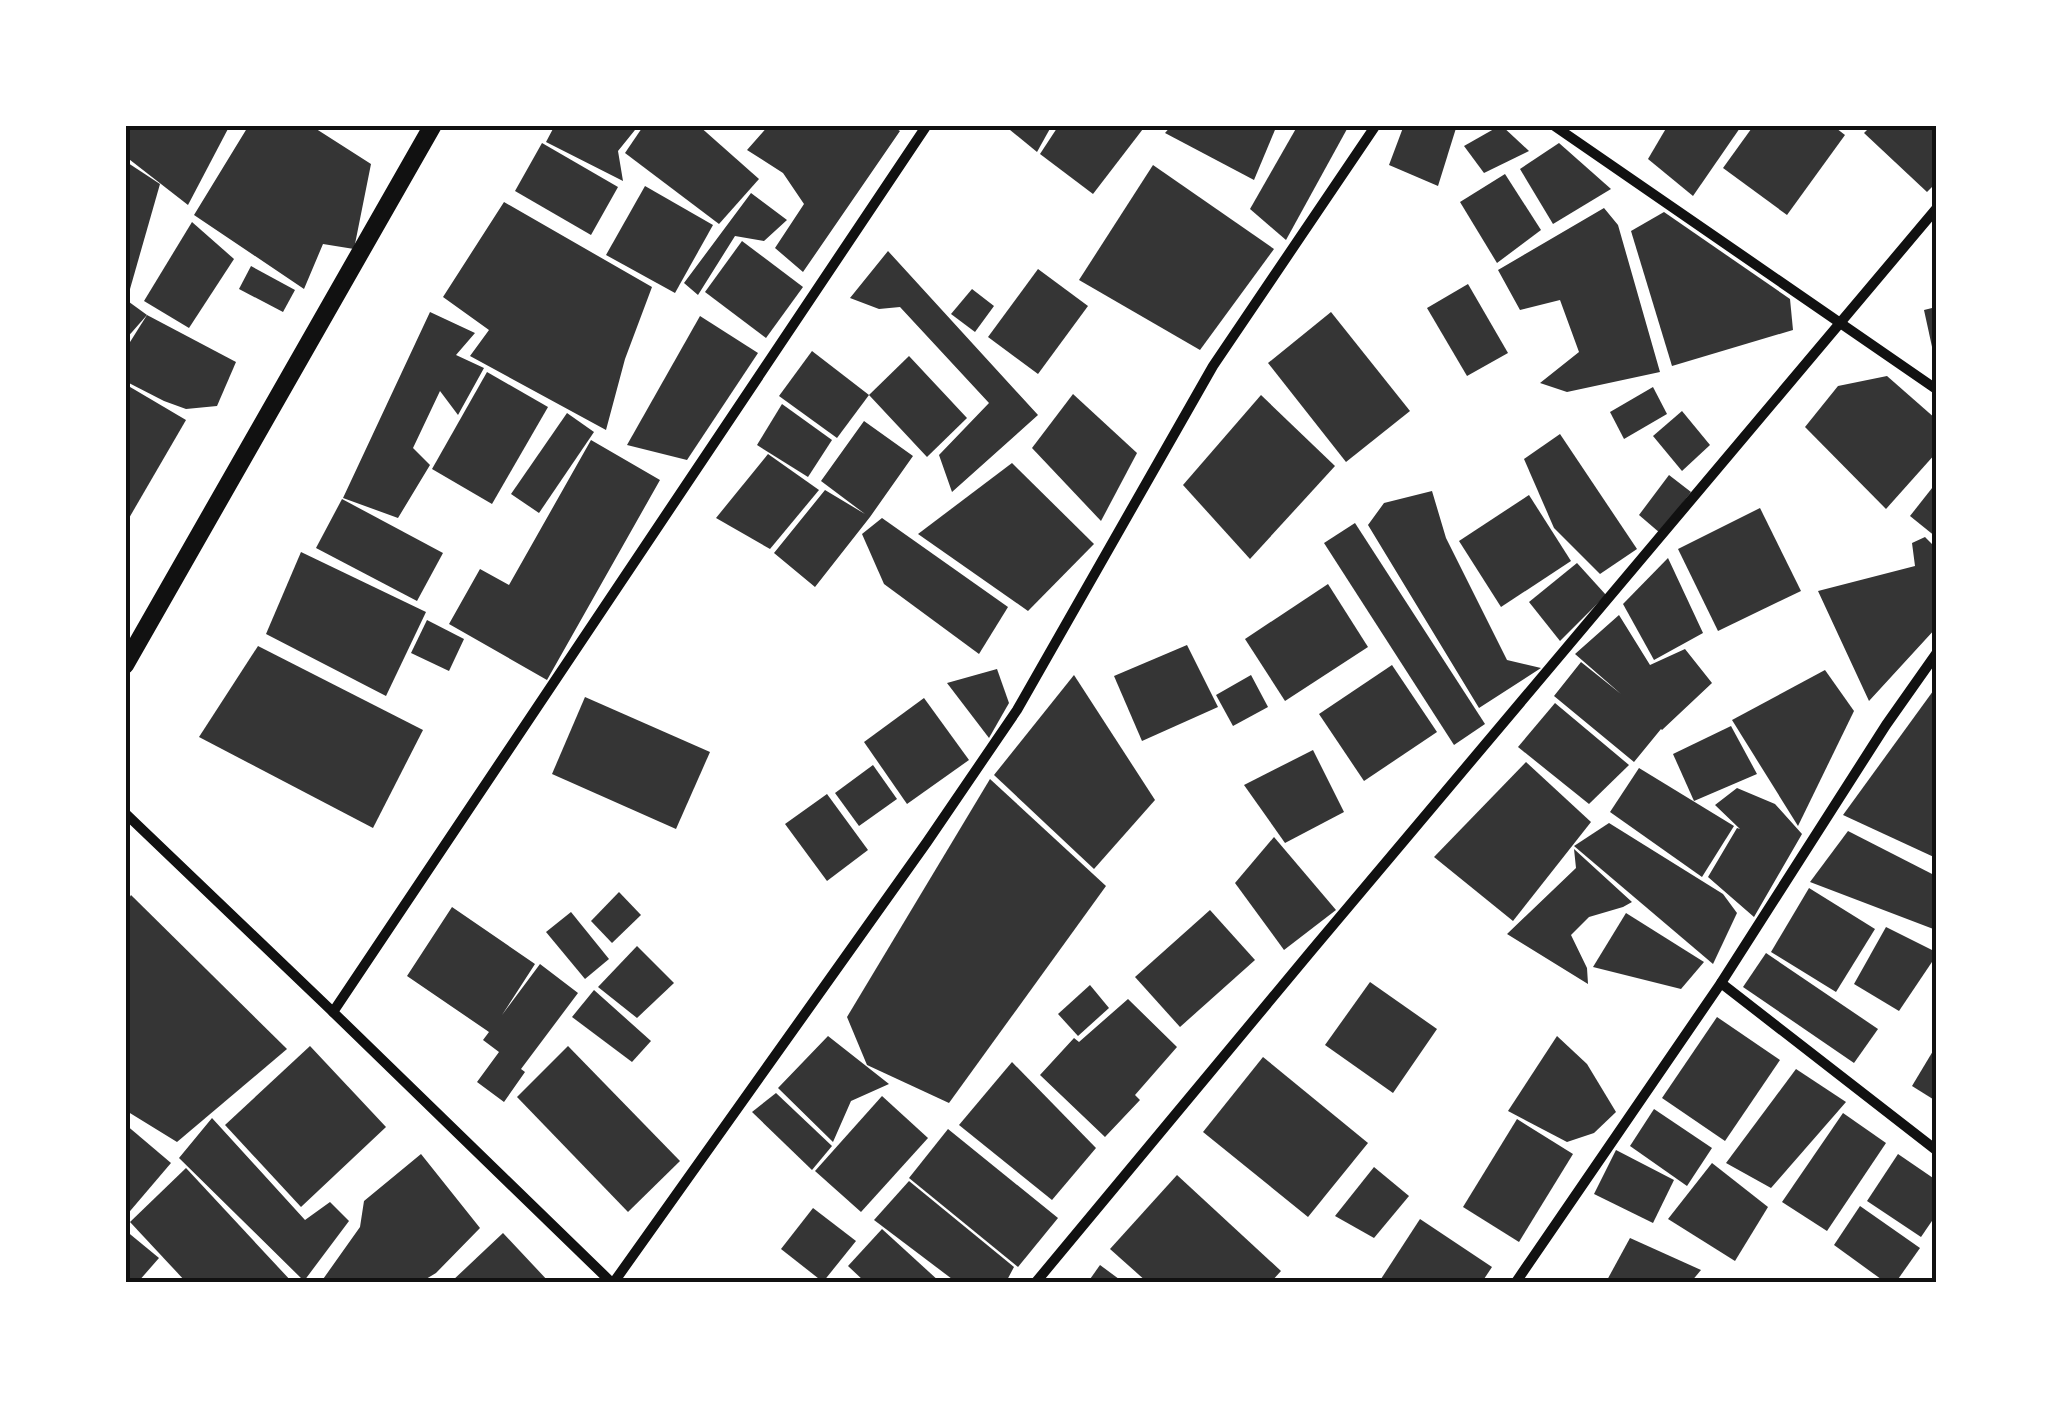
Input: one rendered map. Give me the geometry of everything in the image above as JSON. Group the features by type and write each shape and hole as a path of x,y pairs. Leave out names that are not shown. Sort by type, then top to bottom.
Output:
{"street":[{"path":"125,663 434,125"},
{"path":"334,1012 927,125"},
{"path":"125,813 612,1282 927,842 1016,710 1213,366 1376,125"},
{"path":"1553,125 1936,389"},
{"path":"1036,1282 1936,210"},
{"path":"1516,1282 1721,983 1886,724 1936,654"},
{"path":"1721,983 1936,1150"}],"building":[{"path":"125,125 230,125 188,205 125,156"},
{"path":"249,125 310,125 371,164 354,249 323,244 304,289 194,215"},
{"path":"555,125 639,125 618,151 623,181 546,142"},
{"path":"644,125 698,125 759,179 719,224 625,153"},
{"path":"769,125 890,125 900,131 803,272 775,248 804,204 783,173 747,150"},
{"path":"1004,125 1052,125 1037,152"},
{"path":"1059,125 1146,125 1093,194 1040,154"},
{"path":"1172,125 1277,125 1254,180 1165,133"},
{"path":"1298,125 1341,125 1347,129 1286,240 1250,209"},
{"path":"1404,125 1457,125 1438,186 1389,165"},
{"path":"1501,125 1529,151 1484,173 1464,146"},
{"path":"1668,125 1742,125 1693,196 1648,159"},
{"path":"1754,125 1832,125 1845,135 1787,215 1723,168"},
{"path":"1872,125 1936,125 1936,183 1927,192 1864,133"},
{"path":"542,143 618,187 591,235 515,191"},
{"path":"1559,143 1611,189 1553,224 1520,169"},
{"path":"125,161 160,184 130,289 125,286"},
{"path":"1153,165 1274,249 1200,350 1079,280"},
{"path":"1505,174 1541,230 1497,263 1460,202"},
{"path":"645,186 713,225 675,293 606,255"},
{"path":"751,193 787,220 764,241 735,236 698,295 684,283"},
{"path":"504,202 652,287 625,359 606,430 470,356 489,330 443,297"},
{"path":"1604,208 1618,225 1660,372 1567,392 1540,383 1579,352 1560,300 1520,310 1498,270"},
{"path":"1664,212 1790,299 1793,330 1672,366 1631,231"},
{"path":"192,222 234,259 189,328 144,301"},
{"path":"742,241 803,287 766,338 705,292"},
{"path":"888,251 1038,415 952,492 939,455 989,403 900,307 879,309 850,298"},
{"path":"251,266 295,290 283,312 239,289"},
{"path":"1038,269 1088,306 1038,374 988,337"},
{"path":"1468,284 1508,353 1467,376 1427,308"},
{"path":"972,289 994,306 975,332 951,314"},
{"path":"125,299 147,315 125,340"},
{"path":"1936,307 1936,356 1934,356 1924,310"},
{"path":"430,312 475,333 456,355 484,368 458,415 440,391 413,448 430,465 398,518 343,498"},
{"path":"1331,312 1410,411 1346,462 1268,363"},
{"path":"147,315 236,362 217,406 186,409 125,381 125,350"},
{"path":"700,316 758,353 687,460 627,445"},
{"path":"812,351 869,395 837,438 779,396"},
{"path":"909,356 967,418 927,457 869,395"},
{"path":"487,372 548,407 492,504 432,469"},
{"path":"1887,376 1936,419 1936,453 1886,509 1805,427 1838,386"},
{"path":"125,384 186,420 125,525"},
{"path":"1653,387 1667,414 1624,439 1610,412"},
{"path":"1073,394 1137,453 1101,521 1032,448"},
{"path":"1261,395 1335,466 1250,559 1183,485"},
{"path":"782,404 832,440 808,477 757,445"},
{"path":"1682,411 1710,445 1682,471 1653,436"},
{"path":"567,413 594,432 539,513 511,494"},
{"path":"864,421 913,456 815,587 774,553 825,490 865,514 821,481"},
{"path":"1560,434 1637,549 1600,574 1554,528 1524,459"},
{"path":"591,440 660,480 547,680 449,624 480,569 509,585"},
{"path":"768,454 819,490 770,549 716,518"},
{"path":"1012,463 1094,544 1028,611 918,534"},
{"path":"1669,475 1691,492 1660,533 1639,515"},
{"path":"1936,483 1936,537 1910,516"},
{"path":"1432,491 1446,538 1507,660 1541,668 1479,708 1368,525 1384,503"},
{"path":"1529,495 1571,561 1501,607 1459,541"},
{"path":"342,499 443,553 417,601 316,548"},
{"path":"1760,508 1801,591 1718,631 1678,549"},
{"path":"882,518 1008,607 979,654 884,584 862,534"},
{"path":"1355,523 1485,724 1454,745 1324,543"},
{"path":"1925,537 1936,548 1936,628 1869,701 1818,591 1915,566 1912,543"},
{"path":"301,552 426,612 386,696 266,634"},
{"path":"1668,558 1703,633 1654,660 1623,604"},
{"path":"1577,563 1606,595 1560,641 1529,602"},
{"path":"1328,584 1368,647 1285,701 1245,639"},
{"path":"1619,615 1650,665 1685,649 1712,683 1661,729 1634,762 1554,696 1581,662 1621,694 1575,654"},
{"path":"427,620 464,639 449,671 411,653"},
{"path":"1187,645 1218,707 1142,741 1114,676"},
{"path":"258,646 423,730 373,828 199,737"},
{"path":"1392,665 1437,732 1364,781 1319,714"},
{"path":"997,669 1009,703 989,738 947,683"},
{"path":"1825,670 1854,711 1798,826 1732,720"},
{"path":"1074,675 1155,800 1094,869 994,775"},
{"path":"1251,675 1268,707 1233,726 1216,695"},
{"path":"1936,687 1936,858 1843,815"},
{"path":"585,697 710,752 676,829 552,774"},
{"path":"924,698 969,760 907,804 864,742"},
{"path":"1555,703 1629,765 1589,804 1518,747"},
{"path":"1731,726 1757,774 1694,801 1673,754"},
{"path":"1313,750 1344,812 1285,843 1244,785"},
{"path":"1526,762 1591,822 1513,921 1434,857"},
{"path":"873,765 897,799 859,826 835,793"},
{"path":"1639,768 1734,826 1702,877 1610,812"},
{"path":"990,779 1106,886 949,1103 867,1065 847,1017"},
{"path":"1737,788 1775,804 1802,834 1754,917 1708,877 1737,828 1740,829 1715,805"},
{"path":"827,794 868,850 827,881 785,824"},
{"path":"1609,823 1723,894 1737,913 1713,964 1574,846"},
{"path":"1848,831 1936,876 1936,930 1810,882"},
{"path":"1274,837 1336,910 1284,950 1235,883"},
{"path":"1574,849 1632,902 1589,917 1571,935 1587,968 1588,984 1507,934 1576,868"},
{"path":"1809,888 1875,929 1836,992 1771,952"},
{"path":"619,892 641,915 612,943 591,921"},
{"path":"131,895 287,1049 177,1142 125,1110 125,905"},
{"path":"452,907 535,964 502,1015 540,964 578,993 521,1069 525,1072 504,1102 477,1082 499,1052 483,1040 489,1032 407,976"},
{"path":"1210,910 1255,960 1180,1027 1135,977"},
{"path":"571,912 609,959 585,979 546,932"},
{"path":"1626,913 1704,962 1681,989 1593,967"},
{"path":"1886,927 1936,952 1899,1011 1854,984"},
{"path":"637,946 674,983 637,1018 598,987"},
{"path":"1766,953 1878,1029 1854,1063 1743,987"},
{"path":"1370,982 1437,1029 1393,1093 1325,1045"},
{"path":"1090,985 1109,1008 1078,1036 1058,1014"},
{"path":"594,990 651,1041 632,1062 572,1017"},
{"path":"1128,999 1177,1047 1135,1095 1140,1100 1105,1137 1040,1075 1074,1038 1079,1042"},
{"path":"1717,1017 1780,1060 1725,1141 1662,1098"},
{"path":"828,1036 889,1084 851,1101 833,1142 778,1088"},
{"path":"1557,1036 1587,1064 1616,1112 1594,1133 1567,1142 1508,1111"},
{"path":"310,1046 386,1127 301,1207 225,1125"},
{"path":"568,1046 680,1161 628,1212 517,1097"},
{"path":"1936,1046 1936,1101 1912,1086"},
{"path":"1263,1057 1368,1143 1308,1217 1203,1132"},
{"path":"1012,1062 1096,1148 1052,1200 959,1125"},
{"path":"1796,1069 1846,1102 1771,1188 1726,1163"},
{"path":"776,1093 832,1146 812,1170 752,1112"},
{"path":"882,1096 928,1138 861,1212 815,1171"},
{"path":"1654,1109 1712,1148 1687,1186 1630,1146"},
{"path":"1843,1113 1886,1143 1827,1231 1782,1202"},
{"path":"212,1118 305,1220 330,1202 349,1221 304,1281 179,1158"},
{"path":"1517,1119 1573,1154 1519,1242 1463,1207"},
{"path":"125,1124 171,1163 125,1217"},
{"path":"948,1129 1058,1218 1018,1267 909,1178"},
{"path":"1616,1150 1674,1180 1653,1223 1594,1194"},
{"path":"421,1154 480,1228 436,1273 421,1282 321,1282 360,1227 364,1201"},
{"path":"1898,1154 1936,1180 1936,1215 1921,1237 1867,1201"},
{"path":"1712,1163 1768,1207 1735,1261 1668,1219"},
{"path":"1374,1167 1409,1196 1374,1238 1335,1216"},
{"path":"186,1168 292,1282 186,1282 130,1222"},
{"path":"1177,1175 1281,1271 1271,1282 1147,1282 1110,1249"},
{"path":"909,1181 1014,1267 1006,1282 956,1282 874,1220"},
{"path":"1860,1206 1920,1248 1896,1282 1885,1282 1834,1245"},
{"path":"813,1208 856,1241 823,1282 781,1249"},
{"path":"1420,1219 1492,1267 1482,1282 1379,1282"},
{"path":"882,1229 940,1282 865,1282 848,1266"},
{"path":"125,1230 159,1258 138,1282 125,1282"},
{"path":"503,1233 549,1282 451,1282"},
{"path":"1630,1238 1701,1270 1691,1282 1606,1282"},
{"path":"1100,1265 1123,1282 1088,1282"}]}
